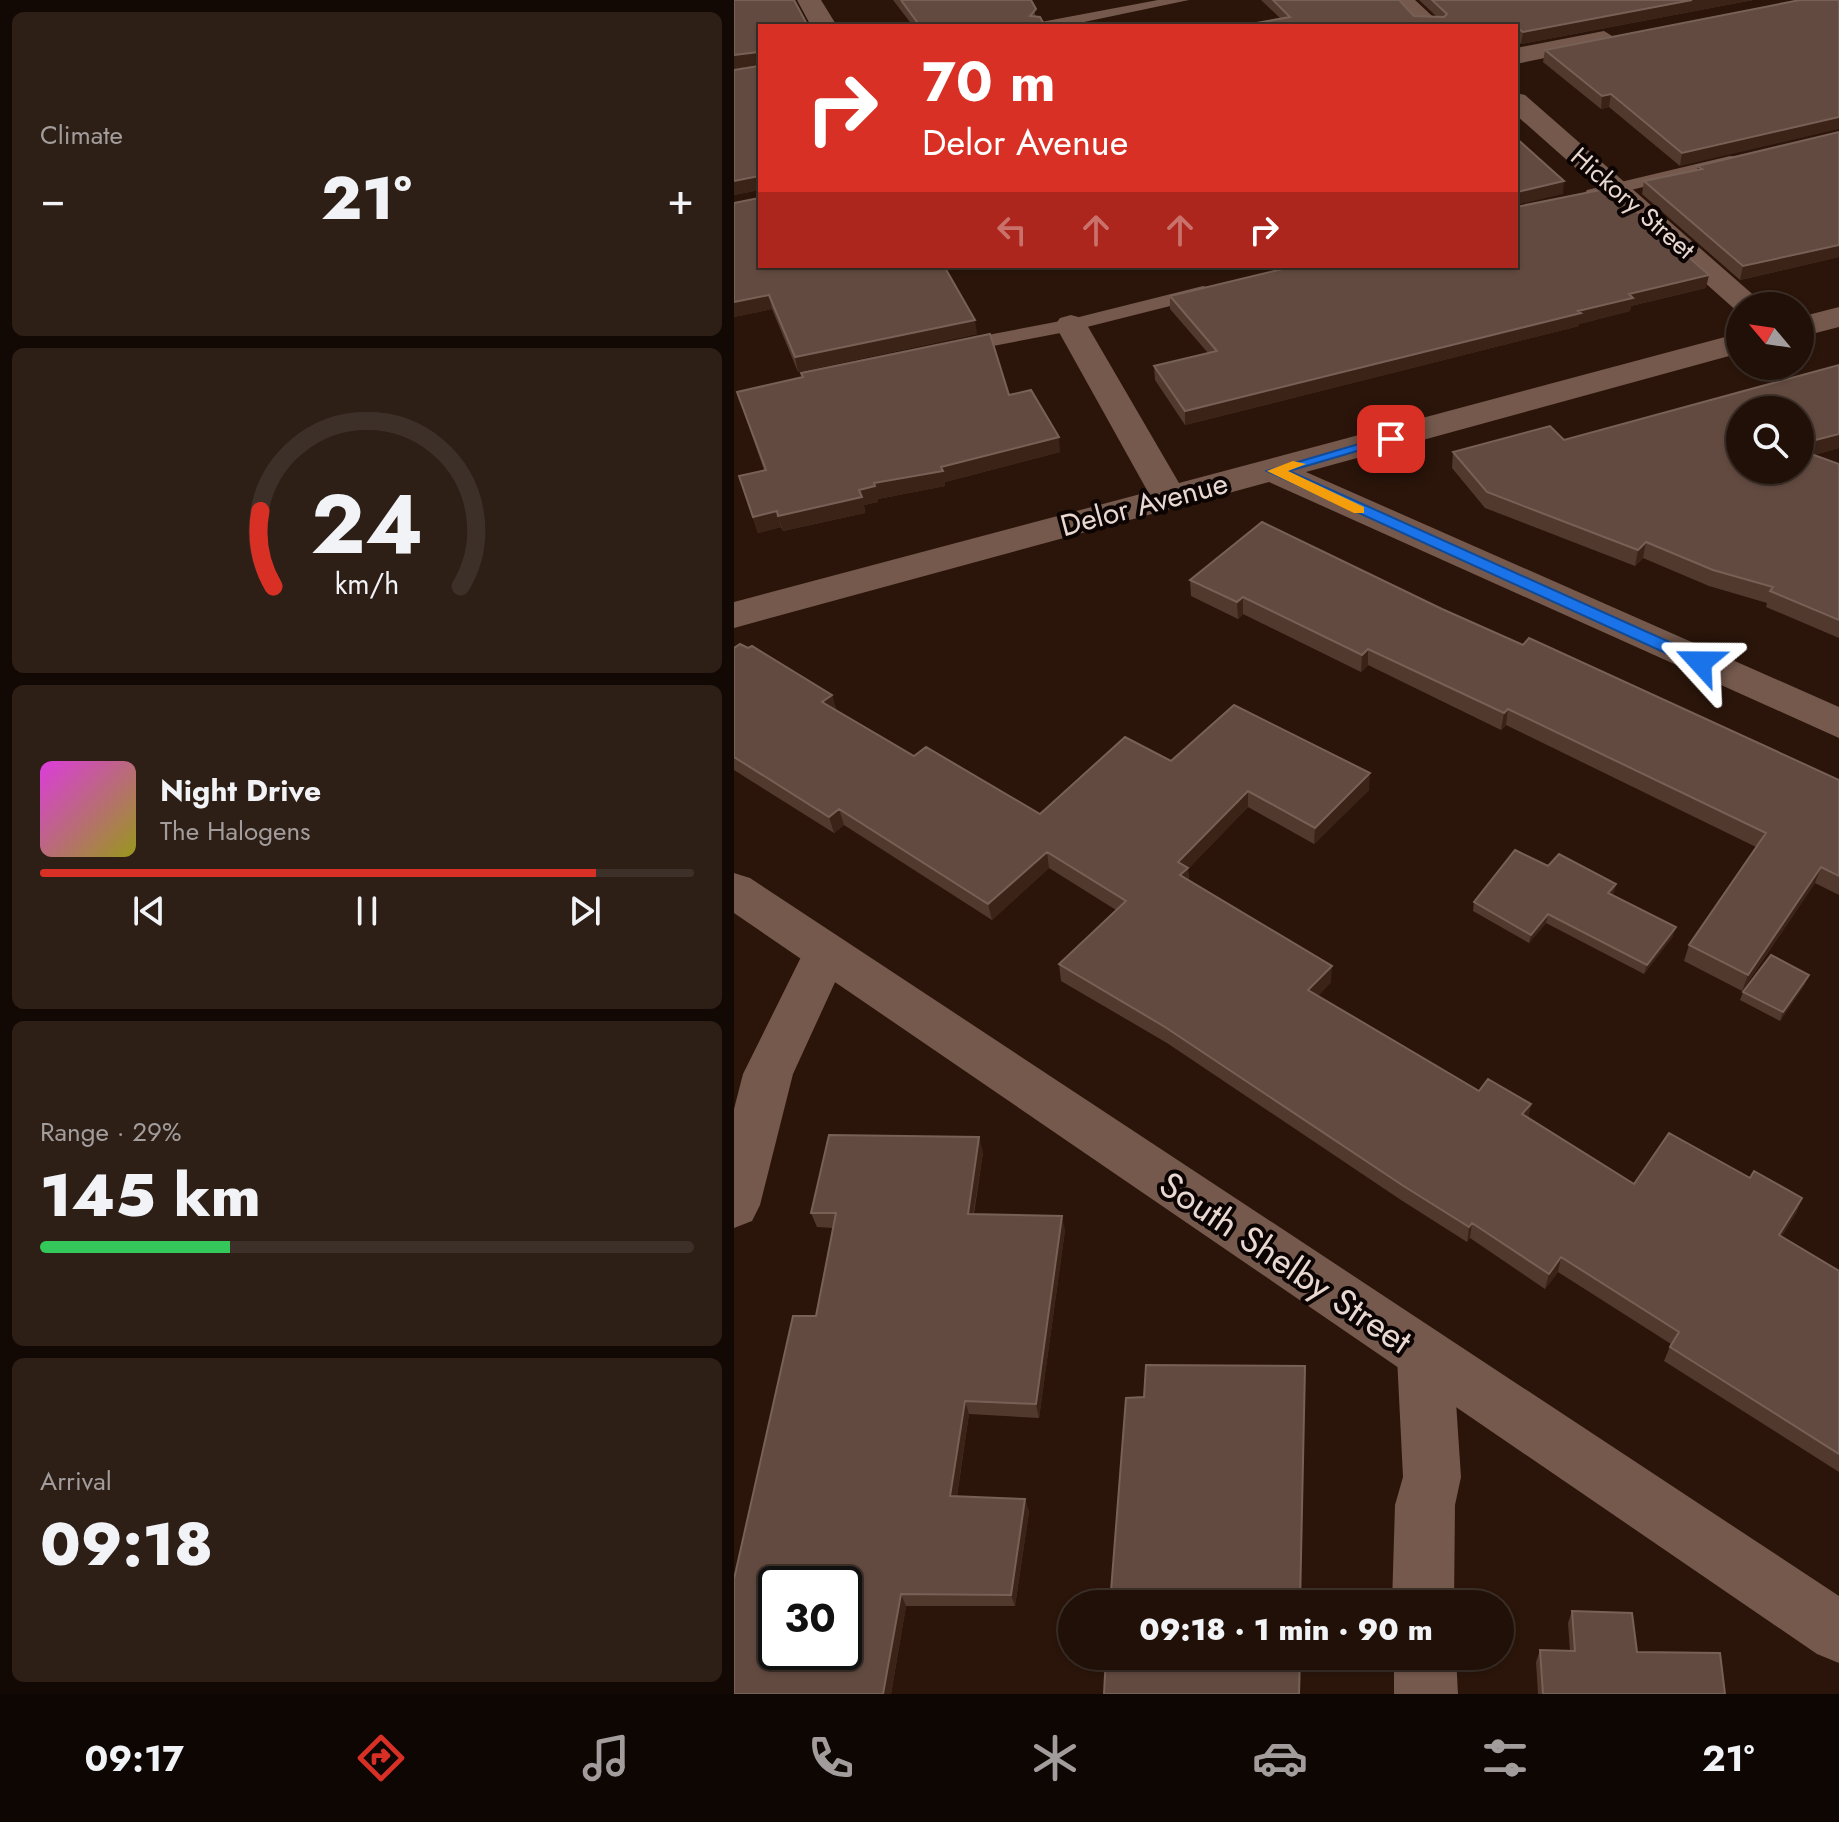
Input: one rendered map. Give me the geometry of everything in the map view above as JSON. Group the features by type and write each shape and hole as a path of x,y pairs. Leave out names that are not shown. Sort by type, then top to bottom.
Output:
{"street":[{"path":"809,0 823,24"},
{"path":"1400,0 1428,24"},
{"path":"1518,56 1623,35"},
{"name":"Hickory Street","path":"1518,103 1734,292"},
{"path":"1814,323 1839,317"},
{"path":"1071,325 1168,496"},
{"name":"Delor Avenue","path":"734,615 1726,347"},
{"path":"1275,471 1839,724"},
{"name":"South Shelby Street","path":"734,890 825,954 1370,1316 1425,1357 1839,1632"},
{"path":"734,1205 768,1074 825,954"},
{"path":"1423,1590 1425,1505 1432,1477 1425,1357"},
{"path":"1425,1670 1426,1694"}],"lane":[{"path":"1052,24 1182,0"},
{"path":"1573,199 1750,157"},
{"path":"937,350 1071,325 1218,288"}],"building":[{"path":"734,0 794,0 807,24 758,24 758,52 734,55"},
{"path":"901,0 1031,0 1036,9 1030,16 1040,17 1044,24 919,24"},
{"path":"1273,0 1399,0 1414,16 1444,17 1447,14 1432,0 1692,0 1523,32 1518,24 1250,24 1290,17"},
{"path":"1800,0 1839,0 1839,117 1682,153 1611,94 1602,96 1545,50"},
{"path":"758,66 758,176 734,181 734,70"},
{"path":"1839,132 1839,245 1743,266 1644,181 1702,169 1697,166"},
{"path":"1518,140 1564,181 1518,192"},
{"path":"1610,188 1709,275 1629,294 1633,298 1578,311 1581,313 1185,411 1154,366 1217,351 1170,296 1287,268 1518,268 1518,207"},
{"path":"758,198 758,268 945,268 975,320 795,357 769,295 734,302 734,203"},
{"path":"990,334 1009,395 1031,390 1059,437 941,467 943,471 874,483 875,486 859,490 862,497 778,516 777,511 753,517 739,476 766,470 737,392 803,377 801,373"},
{"path":"1839,365 1839,434 1814,440 1814,396 1726,396 1726,484 1814,484 1814,455 1839,464 1839,620 1770,591 1773,587 1713,570 1646,542 1638,550 1487,492 1453,452 1550,426 1564,440 1784,380 1814,380 1814,372"},
{"path":"1262,522 1442,609 1523,645 1529,638 1839,780 1839,876 1821,867 1748,975 1689,945 1766,833 1508,709 1504,713 1368,649 1362,655 1243,597 1237,602 1190,580"},
{"path":"740,644 748,648 752,646 832,695 822,702 914,756 926,747 1040,814 1125,737 1171,761 1234,705 1370,773 1315,828 1248,791 1178,862 1188,868 1180,875 1332,966 1308,990 1479,1091 1488,1079 1531,1104 1522,1114 1634,1184 1669,1133 1750,1178 1754,1171 1802,1198 1779,1235 1839,1271 1839,1454 1670,1347 1679,1332 1561,1257 1549,1274 1472,1223 1469,1227 1402,1185 1165,1027 1059,964 1126,901 1047,852 988,904 839,809 829,817 734,757 734,648"},
{"path":"1515,850 1548,866 1559,854 1616,884 1608,893 1676,927 1647,965 1548,914 1531,935 1474,902"},
{"path":"1771,955 1809,975 1783,1012 1743,992"},
{"path":"829,1135 979,1137 968,1214 1062,1216 1036,1404 965,1401 950,1496 1025,1499 1011,1595 901,1594 883,1694 734,1694 734,1579 793,1316 816,1316 836,1213 811,1213"},
{"path":"1146,1365 1305,1366 1300,1590 1111,1590 1126,1398 1144,1397"},
{"path":"1572,1611 1632,1613 1637,1652 1720,1653 1725,1694 1543,1694 1540,1650 1575,1651"},
{"path":"1105,1670 1300,1670 1299,1694 1104,1694"}],"slow traffic":[{"path":"1298,464 1275,471 1359,510"}],"route":[{"path":"1391,439 1275,471 1700,662"}]}
